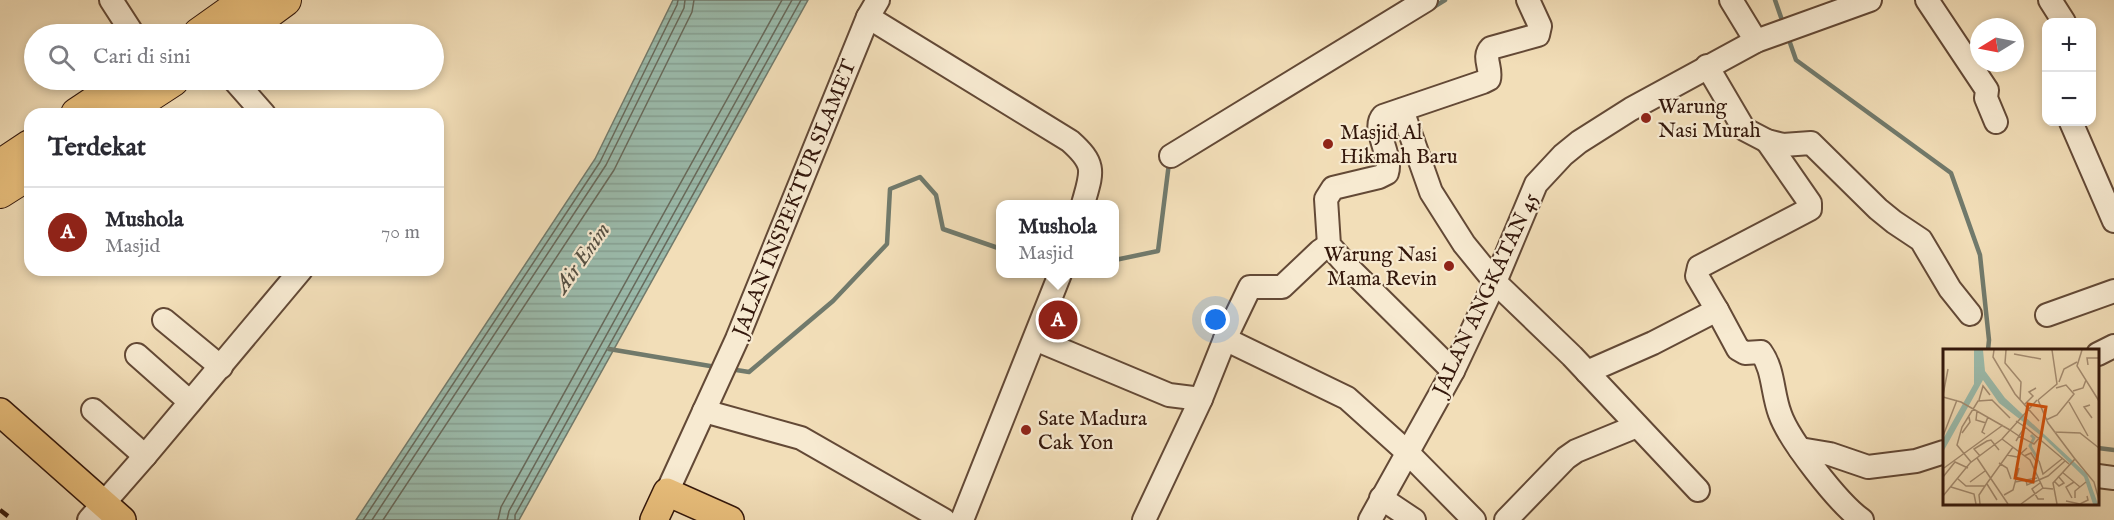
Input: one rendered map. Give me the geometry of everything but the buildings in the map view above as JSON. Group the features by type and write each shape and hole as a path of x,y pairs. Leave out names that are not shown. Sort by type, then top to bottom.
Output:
{"highway":[{"path":"213,24 247,0"},
{"path":"252,24 285,0"},
{"path":"87,108 105,97 133,90"},
{"path":"0,166 24,150"},
{"path":"0,192 24,177"}],"main road":[{"path":"0,412 105,515"},
{"path":"654,520 667,492 730,520"}],"street":[{"path":"111,0 127,24"},
{"path":"1171,156 1426,0"},
{"path":"1453,371 1351,270 1329,245 1326,199 1333,188 1387,173 1388,158 1379,126 1383,116 1489,79 1491,73 1486,56 1487,51 1538,35 1540,27 1528,0"},
{"path":"1731,0 1765,37"},
{"name":"JALAN ANGKATAN 45","path":"1370,520 1453,371 1495,282 1536,184 1563,155 1579,142 1630,110 1707,66 1765,37 1802,26 1870,0"},
{"path":"1927,0 1987,90 1986,98 1996,122"},
{"path":"2050,0 2061,18"},
{"path":"873,8 1070,141 1086,155 1092,173 1084,200"},
{"name":"JALAN INSPEKTUR SLAMET","path":"667,492 737,339 873,8"},
{"path":"1707,66 1744,129 1767,141 1783,145 1811,143 1894,222 1922,240 1950,289 1970,314"},
{"path":"243,90 259,108"},
{"path":"1402,110 1431,192 1464,244 1495,282 1587,372 1698,490"},
{"path":"2073,126 2109,198 2114,221"},
{"path":"1767,141 1810,203 1810,209 1699,267 1697,276 1738,349 1745,353 1761,352 1765,358 1784,425 1800,449 1851,512 1862,520"},
{"path":"1144,520 1250,287 1282,287 1329,245"},
{"path":"105,515 145,456 296,276"},
{"path":"962,520 1058,278"},
{"path":"2047,315 2114,291"},
{"path":"1587,372 1653,343 1717,310"},
{"path":"164,320 221,367"},
{"path":"1035,339 1169,395 1201,399"},
{"path":"1225,339 1347,398 1407,452 1474,520"},
{"path":"2099,353 2114,346"},
{"path":"137,355 190,402"},
{"path":"708,404 801,438 944,520"},
{"path":"93,410 145,456"},
{"path":"1506,520 1566,458 1576,451 1637,426"},
{"path":"1800,449 1830,454 1868,467 1916,462 1943,452"},
{"path":"2099,476 2114,478"},
{"path":"1381,498 1414,520"}],"water":[{"name":"Air Enim","path":"673,0 808,0 519,520 356,520 595,159"}],"waterway":[{"path":"1432,8 1445,0"},
{"path":"1775,0 1783,23"},
{"path":"1788,37 1796,60 1951,173 1980,255 1988,349"},
{"path":"1119,259 1158,251 1169,163"},
{"path":"730,369 749,372 833,301 887,244 890,189 920,177 936,195 943,229 996,247"},
{"path":"609,349 716,367"},
{"path":"2099,448 2114,450"}],"railway":[{"path":"0,510 13,520"}],"place":[{"name":"Warung Nasi Murah","path":"1646,118"},
{"name":"Masjid Al Hikmah Baru","path":"1328,144"},
{"name":"Warung Nasi Mama Revin","path":"1449,266"},
{"name":"Mushola","path":"1058,320"},
{"name":"Sate Madura Cak Yon","path":"1026,430"}]}
